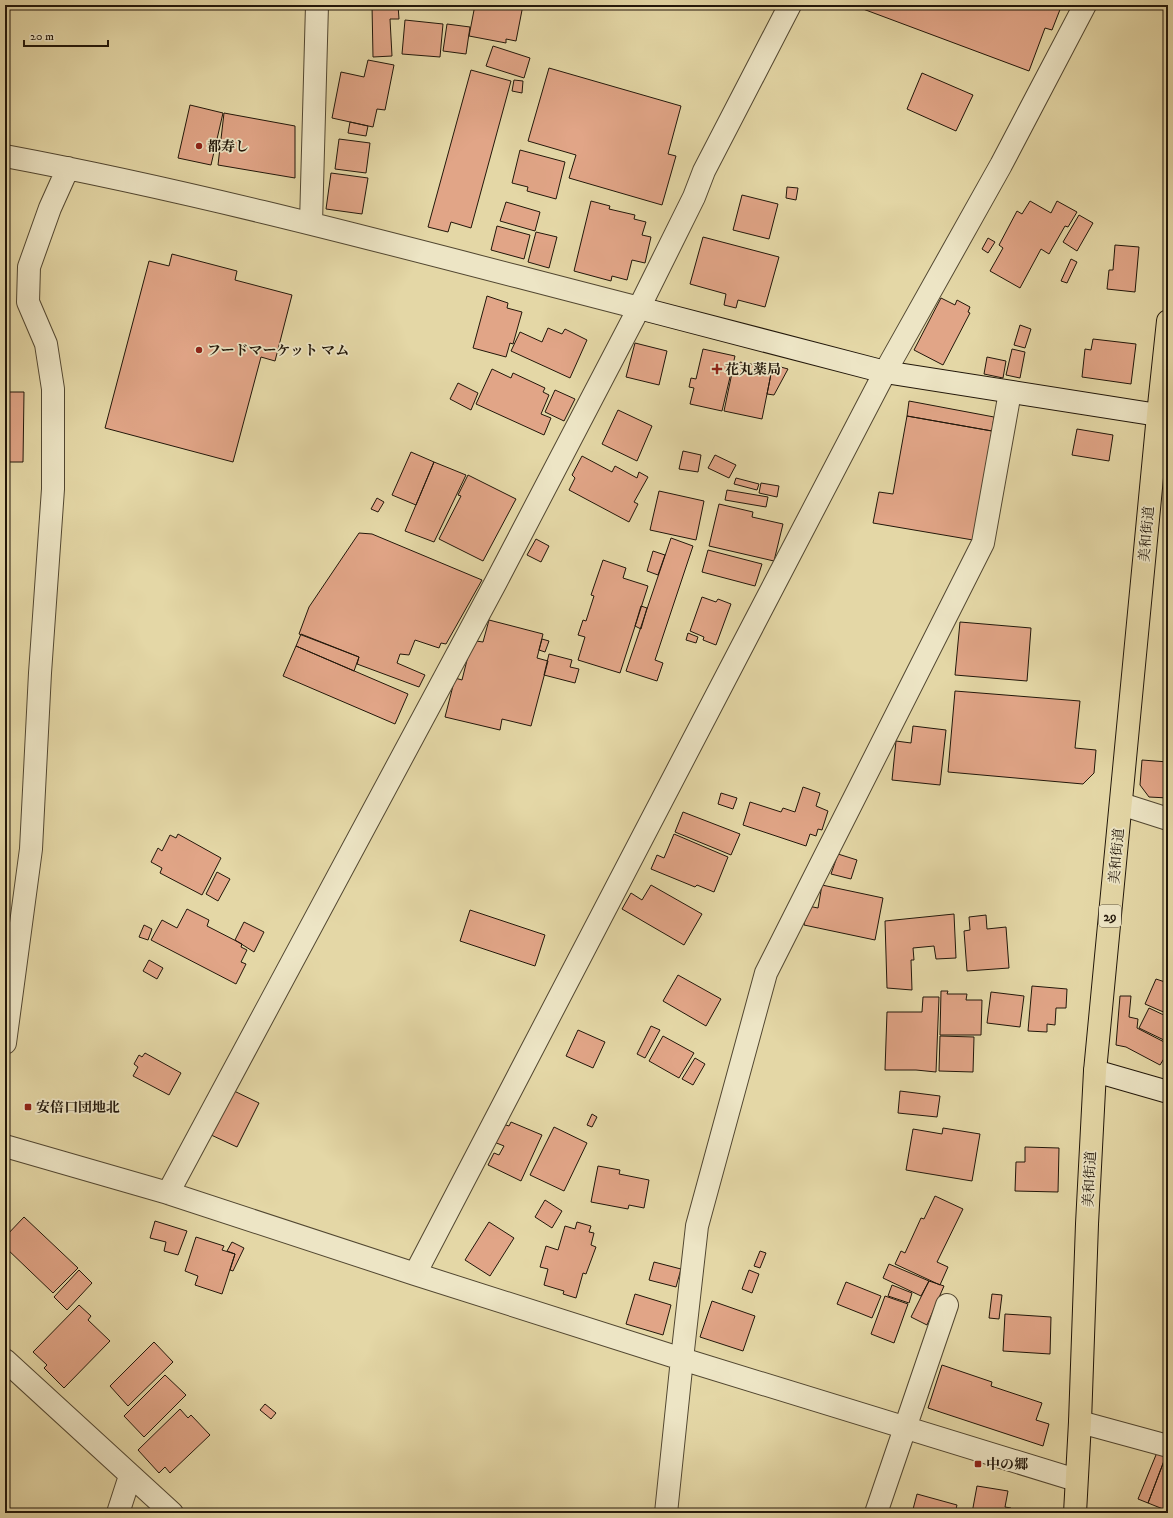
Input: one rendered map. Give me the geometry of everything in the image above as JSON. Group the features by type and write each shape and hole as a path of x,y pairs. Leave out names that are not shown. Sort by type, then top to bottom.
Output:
{"main road":[{"name":"美和街道","path":"1075,1513 1095,1071 1121,804 1163,416 1168,321"}],"street":[{"path":"311,224 317,5"},
{"path":"168,1193 496,582 639,308 694,197 704,171 790,5"},
{"path":"415,1274 885,372 1001,165 1085,5"},
{"path":"5,156 180,192 311,224 885,372 1163,416"},
{"path":"5,1043 31,849 40,673 53,489 54,389 46,344 28,302 29,267 50,208 68,168"},
{"path":"666,1513 697,1226 766,973 983,543 1010,392"},
{"path":"1121,804 1168,819"},
{"path":"1095,1071 1168,1092"},
{"path":"5,1146 168,1193 682,1359 1076,1480"},
{"path":"876,1513 947,1305"},
{"path":"5,1362 172,1513"},
{"path":"1080,1422 1168,1446"},
{"path":"118,1513 130,1476"}],"building":[{"path":"372,5 398,5 399,19 390,19 392,56 373,57"},
{"path":"475,5 523,5 516,41 506,39 506,43 469,36"},
{"path":"523,5 539,5 539,8"},
{"path":"865,5 1067,5 1066,9 1061,7 1052,30 1045,28 1029,71 863,9"},
{"path":"405,20 443,24 440,57 402,54"},
{"path":"447,24 470,27 466,54 443,51"},
{"path":"493,46 530,58 524,78 486,66"},
{"path":"368,60 394,65 385,110 377,109 373,127 332,118 341,72 364,77"},
{"path":"549,68 681,106 668,154 676,156 662,205 569,178 576,155 528,141"},
{"path":"471,70 511,81 471,228 451,222 448,232 428,227"},
{"path":"922,73 973,95 956,131 907,109"},
{"path":"514,80 523,81 522,93 512,91"},
{"path":"190,105 223,113 211,165 178,158"},
{"path":"224,113 295,126 295,178 218,165"},
{"path":"350,122 368,126 366,136 348,133"},
{"path":"339,139 370,143 366,173 335,169"},
{"path":"520,150 565,162 556,199 527,191 528,187 512,183"},
{"path":"331,173 368,178 362,214 326,209"},
{"path":"787,187 798,188 796,200 786,198"},
{"path":"742,195 778,204 769,239 733,230"},
{"path":"591,201 610,206 609,209 635,215 634,219 646,222 642,235 651,237 645,263 632,260 627,280 612,276 611,281 574,271"},
{"path":"1030,201 1051,213 1057,201 1077,212 1068,227 1065,226 1049,254 1041,249 1020,288 990,271 1003,248 999,245 1017,211 1022,214"},
{"path":"506,202 540,212 535,231 500,221"},
{"path":"1079,215 1093,223 1077,251 1063,242"},
{"path":"497,226 530,235 524,259 491,250"},
{"path":"536,232 557,237 549,268 528,262"},
{"path":"703,237 779,257 765,307 738,300 736,308 724,305 726,294 690,284"},
{"path":"988,238 995,242 988,253 982,249"},
{"path":"1115,245 1139,247 1135,292 1107,289 1109,270 1113,270"},
{"path":"172,254 237,271 235,280 292,295 275,361 261,357 233,462 105,428 149,261 169,266"},
{"path":"1071,259 1077,262 1067,283 1061,281"},
{"path":"487,296 508,303 507,308 522,312 513,344 510,343 506,357 473,348"},
{"path":"941,298 955,305 957,300 970,307 968,312 970,313 943,365 914,350"},
{"path":"1020,325 1031,329 1025,348 1014,345"},
{"path":"548,328 562,334 565,329 587,340 570,378 511,351 520,332 542,342"},
{"path":"1093,339 1136,344 1131,384 1082,377 1085,349 1091,350"},
{"path":"635,343 667,351 659,385 626,377"},
{"path":"703,349 735,356 722,411 690,404 694,388 689,387 691,378 696,379"},
{"path":"1012,349 1025,352 1020,378 1006,375"},
{"path":"987,357 1006,361 1003,378 984,374"},
{"path":"740,362 761,366 760,371 771,374 762,419 724,411 732,373 737,374"},
{"path":"770,364 788,369 774,395 767,394 771,374 768,373"},
{"path":"492,369 511,378 513,373 545,388 543,392 549,395 541,414 551,418 544,435 476,404"},
{"path":"458,383 478,393 471,410 450,399"},
{"path":"555,390 575,399 564,421 545,412"},
{"path":"5,392 24,392 23,462 5,462"},
{"path":"909,401 994,417 992,431 907,416"},
{"path":"618,410 652,426 637,461 602,444"},
{"path":"907,416 992,431 973,540 873,523 879,492 893,494"},
{"path":"1077,429 1113,435 1109,461 1072,455"},
{"path":"683,451 701,455 698,472 679,469"},
{"path":"411,452 434,462 416,505 392,495"},
{"path":"715,455 736,465 729,478 708,468"},
{"path":"582,456 612,472 615,466 637,478 639,472 648,477 634,502 638,504 629,522 569,490 575,478 572,475"},
{"path":"434,462 466,475 434,542 405,531"},
{"path":"468,475 516,499 483,561 439,539 461,496 458,495"},
{"path":"736,478 759,484 757,490 734,484"},
{"path":"761,483 779,486 777,497 759,493"},
{"path":"727,490 768,497 766,507 725,500"},
{"path":"659,491 704,501 696,540 650,530"},
{"path":"377,498 384,502 378,512 371,509"},
{"path":"719,504 753,512 752,517 783,524 774,561 709,546"},
{"path":"359,533 372,534 482,580 446,644 441,643 439,648 415,640 409,655 400,654 397,663 425,675 419,687 357,664 359,657 299,634 309,607"},
{"path":"671,538 693,546 655,660 663,663 657,681 626,671"},
{"path":"536,539 549,546 541,562 527,555"},
{"path":"708,550 762,564 755,586 702,572"},
{"path":"653,551 665,555 658,575 647,571"},
{"path":"603,560 626,568 623,578 648,586 620,673 578,660 585,637 578,635 583,620 586,621 594,596 591,595"},
{"path":"702,597 716,602 718,599 731,604 716,645 703,640 704,637 690,631"},
{"path":"641,606 647,608 641,629 635,626"},
{"path":"489,620 543,634 537,658 548,661 531,726 502,719 500,730 445,717 455,678 462,680 468,656 476,641 483,642"},
{"path":"960,622 1031,628 1027,681 955,675"},
{"path":"688,633 698,637 696,643 686,640"},
{"path":"301,634 359,657 354,671 296,646"},
{"path":"542,639 549,641 545,652 539,650"},
{"path":"296,646 408,694 395,724 283,676"},
{"path":"549,654 572,660 570,667 579,669 575,683 544,675"},
{"path":"955,691 1080,701 1075,748 1096,750 1094,773 1083,784 948,772"},
{"path":"913,726 946,730 940,785 892,780 896,741 911,743"},
{"path":"1142,760 1168,762 1168,798 1149,797 1140,785"},
{"path":"803,787 820,793 816,806 828,811 822,830 818,829 816,836 810,834 806,846 743,825 750,802 781,812 783,808 795,812"},
{"path":"721,793 737,798 733,809 718,804"},
{"path":"683,812 740,834 731,855 675,832"},
{"path":"178,834 221,858 202,895 160,873 162,868 151,862 158,848 162,851 170,835 176,838"},
{"path":"674,834 728,857 714,892 697,885 695,887 651,869 657,855 664,858"},
{"path":"838,854 857,860 851,879 831,874"},
{"path":"217,872 230,879 218,901 206,894"},
{"path":"651,885 702,914 684,945 622,909 631,893 642,900"},
{"path":"822,885 883,898 875,940 804,925 808,906 818,908"},
{"path":"187,909 209,920 207,926 242,944 241,947 247,950 241,962 246,964 236,984 151,940 162,920 177,928"},
{"path":"470,910 545,935 535,966 460,941"},
{"path":"954,914 956,958 936,959 934,946 913,948 914,960 911,960 912,990 887,988 885,921"},
{"path":"986,915 987,929 1006,927 1009,968 967,971 964,931 970,930 969,917"},
{"path":"244,922 264,932 254,952 235,940"},
{"path":"144,925 152,929 148,940 139,937"},
{"path":"149,960 163,968 157,979 143,971"},
{"path":"678,975 721,999 706,1026 663,1001"},
{"path":"1156,979 1168,983 1168,1014 1145,1004"},
{"path":"1032,986 1067,989 1066,1008 1056,1008 1055,1025 1047,1024 1047,1032 1028,1031"},
{"path":"941,991 948,991 947,994 967,994 966,1000 982,1000 981,1035 940,1035"},
{"path":"991,992 1024,996 1020,1027 987,1023"},
{"path":"1120,996 1131,996 1129,1017 1138,1019 1137,1028 1168,1044 1168,1052 1160,1065 1126,1047 1116,1045"},
{"path":"923,997 939,997 936,1072 916,1070 885,1070 887,1012 922,1012"},
{"path":"1149,1008 1168,1017 1168,1042 1139,1028"},
{"path":"651,1026 660,1030 645,1058 637,1054"},
{"path":"578,1030 605,1042 593,1068 566,1056"},
{"path":"663,1036 694,1053 679,1078 649,1061"},
{"path":"940,1036 974,1037 973,1072 939,1071"},
{"path":"145,1053 181,1073 169,1095 133,1076 138,1067 134,1064 139,1055 142,1057"},
{"path":"695,1058 705,1064 693,1085 682,1079"},
{"path":"232,1090 259,1103 237,1147 209,1134"},
{"path":"900,1091 940,1096 937,1117 898,1113"},
{"path":"592,1114 597,1117 592,1127 587,1125"},
{"path":"511,1122 542,1135 521,1181 488,1165 494,1153 499,1155 504,1146 494,1142 503,1124 509,1126"},
{"path":"554,1127 587,1143 564,1191 530,1175"},
{"path":"943,1128 980,1134 972,1181 906,1170 913,1129 942,1134"},
{"path":"1025,1147 1059,1148 1058,1192 1015,1191 1016,1162 1025,1162"},
{"path":"598,1166 620,1170 619,1174 649,1180 644,1208 629,1205 628,1209 591,1202"},
{"path":"935,1196 963,1209 937,1262 948,1267 940,1285 895,1264 901,1251 905,1253 921,1218 924,1219"},
{"path":"545,1200 562,1211 552,1228 535,1217"},
{"path":"24,1217 78,1268 53,1293 5,1247 5,1237"},
{"path":"155,1221 187,1231 178,1255 164,1251 166,1242 150,1238"},
{"path":"489,1222 514,1238 490,1276 465,1260"},
{"path":"577,1222 591,1226 589,1232 594,1233 591,1245 596,1247 586,1274 583,1273 576,1298 563,1294 564,1291 544,1285 548,1269 540,1267 546,1246 558,1250 565,1226 575,1229"},
{"path":"196,1237 224,1246 222,1250 235,1254 222,1294 195,1285 198,1276 185,1271"},
{"path":"232,1242 244,1248 233,1271 230,1270 235,1254 227,1251"},
{"path":"760,1251 766,1253 760,1268 754,1266"},
{"path":"654,1262 681,1269 676,1287 649,1280"},
{"path":"889,1264 929,1281 921,1296 883,1278"},
{"path":"79,1270 92,1283 67,1310 54,1297"},
{"path":"749,1270 759,1274 752,1293 742,1289"},
{"path":"929,1281 944,1286 927,1325 911,1317"},
{"path":"846,1282 881,1296 872,1318 837,1304"},
{"path":"892,1285 912,1293 909,1303 888,1296"},
{"path":"635,1294 671,1305 663,1335 626,1324"},
{"path":"992,1294 1002,1295 999,1319 989,1318"},
{"path":"885,1296 908,1304 894,1343 871,1334"},
{"path":"712,1301 755,1316 743,1351 700,1337"},
{"path":"79,1305 91,1316 88,1320 110,1341 64,1388 44,1368 47,1365 33,1352"},
{"path":"1005,1314 1051,1317 1050,1354 1003,1351"},
{"path":"154,1342 173,1362 128,1406 110,1386"},
{"path":"942,1365 992,1382 991,1386 1042,1403 1036,1420 1049,1424 1043,1446 928,1408"},
{"path":"165,1375 186,1395 144,1437 124,1416"},
{"path":"265,1404 276,1413 271,1419 260,1410"},
{"path":"180,1409 188,1418 191,1415 210,1435 170,1473 165,1467 159,1473 138,1450"},
{"path":"1158,1450 1167,1453 1148,1503 1138,1499"},
{"path":"1168,1453 1168,1511 1148,1503"},
{"path":"977,1486 1008,1491 1005,1507 1011,1508 1011,1513 972,1513"},
{"path":"917,1494 957,1505 955,1513 912,1513"}],"place":[{"name":"都寿し","path":"199,146"},
{"name":"フードマーケット マム","path":"199,350"},
{"name":"花丸薬局","path":"717,369"},
{"name":"安倍口団地北","path":"28,1107"},
{"name":"中の郷","path":"978,1464"}]}
